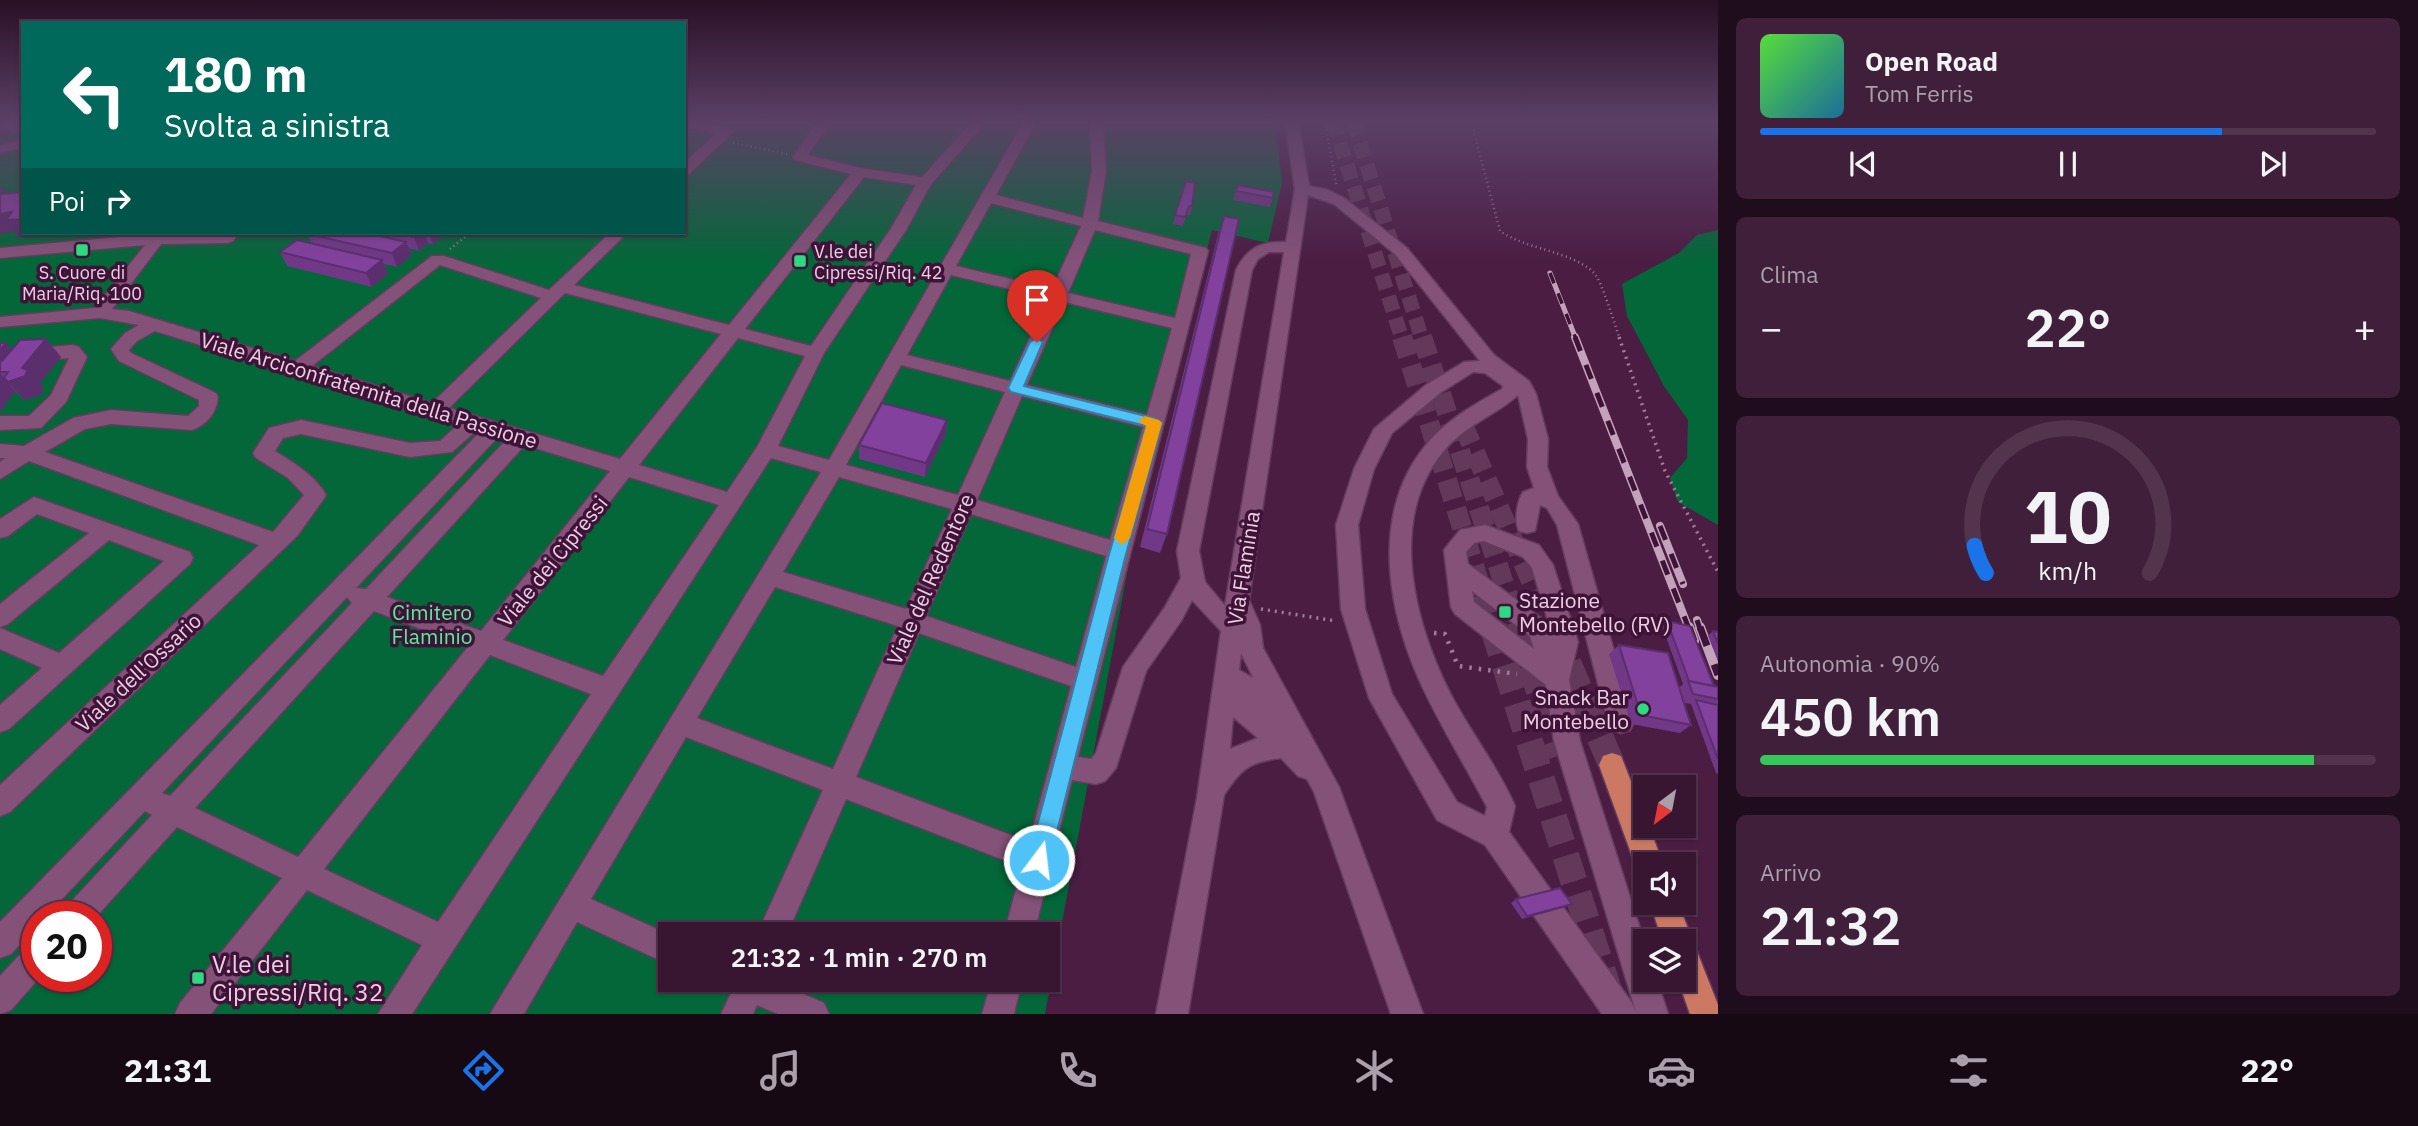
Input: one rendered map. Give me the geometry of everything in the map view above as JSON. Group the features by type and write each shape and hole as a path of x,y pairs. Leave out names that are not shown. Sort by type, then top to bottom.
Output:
{"highway":[{"path":"1612,765 1645,852"},
{"path":"1696,987 1706,1014"}],"street":[{"path":"845,168 925,182"},
{"path":"394,1014 766,450 815,353 898,230 925,182 937,168"},
{"path":"506,1014 834,468 1003,168"},
{"name":"Viale del Redentore","path":"777,922 1090,224 1099,168"},
{"name":"Via Flaminia","path":"1172,1014 1210,798 1233,627 1302,189 1299,168"},
{"name":"Viale dei Cipressi","path":"191,1014 860,172"},
{"path":"1302,189 1324,192 1339,201 1401,251 1488,359 1520,381 1527,394 1538,439 1537,467 1548,498"},
{"path":"987,197 1200,251 1182,325 1118,551 1022,922"},
{"path":"0,253 157,239 227,238 229,235"},
{"path":"435,411 617,235"},
{"path":"100,313 157,239"},
{"path":"1233,627 1201,597 1187,565 1188,551 1244,270 1248,259 1258,250 1279,246 1293,248"},
{"path":"298,368 438,259 557,292 735,331 815,353"},
{"path":"946,269 1182,325"},
{"name":"Viale Arciconfraternita della Passione","path":"0,322 100,313 123,314 732,501"},
{"path":"8,453 80,423 111,417 192,423 208,408 209,397 125,356 120,349 131,338 155,324"},
{"path":"0,357 73,351 78,357 59,398 8,453 0,472"},
{"path":"896,358 1154,423"},
{"path":"1495,835 1501,806 1442,703 1410,627 1401,575 1400,537 1409,491 1433,450 1476,411 1510,393 1513,384 1489,367 1470,366 1433,389 1384,429 1364,469 1347,525 1353,609 1381,698 1447,811 1495,835 1622,1014"},
{"path":"0,423 34,423"},
{"path":"0,943 340,589 484,426"},
{"name":"Viale dell'Ossario","path":"0,803 276,542 316,495 295,473 263,453 276,433 301,427 410,450 445,447 484,426"},
{"path":"91,901 521,437"},
{"path":"766,450 963,504 1118,551"},
{"path":"8,453 276,542"},
{"path":"1527,526 1530,497 1537,495 1554,503 1567,524 1621,722"},
{"path":"0,530 34,505 182,558 0,721"},
{"path":"0,617 106,531"},
{"path":"1552,667 1463,607 1455,550 1468,536 1485,533 1531,551 1542,565 1566,642 1552,667 1567,741 1652,1014"},
{"path":"769,576 911,620 1086,681"},
{"path":"1063,767 1096,772 1107,758 1135,667 1173,614 1191,579"},
{"path":"340,589 608,689"},
{"path":"1238,601 1248,625 1251,648 1288,733 1326,787 1407,1014"},
{"path":"0,638 62,666"},
{"path":"1225,685 1288,733"},
{"path":"680,723 1039,860"},
{"path":"1210,798 1227,765 1239,755 1288,733"},
{"path":"141,796 443,940"},
{"path":"572,905 658,944"},
{"path":"0,999 21,976"},
{"path":"737,1014 743,992"},
{"path":"767,992 813,1014"},
{"path":"998,1014 1004,992"}],"path":[{"path":"1333,168 1339,201"},
{"path":"1483,168 1500,231 1514,241 1578,261 1596,274 1665,471 1718,572"},
{"path":"438,259 468,235"},
{"path":"1266,610 1332,620"},
{"path":"1436,633 1445,634 1458,666 1520,674"}],"green space":[{"name":"Cimitero Flaminio","path":"0,168 21,168 21,235 686,235 686,168 1280,168 1282,183 1268,243 1212,230 1131,552 1060,933 1060,922 658,922 658,992 1049,992 1045,1014 0,1014"},
{"path":"1718,230 1718,525 1678,502 1670,478 1687,458 1688,420 1664,386 1627,316 1622,284 1679,253 1697,235"}],"building":[{"path":"1186,181 1195,183 1192,206 1189,206 1185,217 1175,215"},
{"path":"1238,185 1274,192 1273,198 1236,191"},
{"path":"4,189 1,194 21,192 21,219 6,220 12,212 0,214 0,190"},
{"path":"1224,216 1239,219 1167,534 1147,529"},
{"path":"311,235 376,235 406,242 392,253"},
{"path":"297,240 382,260 366,273 280,252"},
{"path":"46,339 22,368 28,370 25,376 8,382 4,378 8,372 0,372 0,362 20,340"},
{"path":"882,403 947,420 926,463 859,445"},
{"path":"1667,621 1690,626 1714,686 1689,681"},
{"path":"1619,645 1668,653 1691,725 1641,715"},
{"path":"1688,681 1718,687 1718,699 1693,694"},
{"path":"1696,700 1718,705 1718,759"},
{"path":"1560,888 1572,904 1527,916 1516,899"}],"tunnel":[{"path":"1348,168 1402,339"},
{"path":"1368,168 1422,339"},
{"path":"1402,337 1494,629"},
{"path":"1422,337 1519,629"},
{"path":"1463,425 1552,629"},
{"path":"1493,627 1616,1014"},
{"path":"1518,627 1561,755"},
{"path":"1552,627 1612,765"}],"railway":[{"path":"1550,273 1576,339"},
{"path":"1575,337 1689,629"},
{"path":"1660,526 1683,584"},
{"path":"1697,620 1700,629"},
{"path":"1689,627 1694,641"},
{"path":"1700,627 1718,675"}],"slow traffic":[{"path":"1122,538 1154,423 1145,421"}],"place":[{"name":"S. Cuore di Maria/Riq. 100","path":"82,250"},
{"name":"V.le dei Cipressi/Riq. 42","path":"800,261"},
{"name":"Stazione Montebello (RV)","path":"1505,612"},
{"name":"Snack Bar Montebello","path":"1643,709"},
{"name":"V.le dei Cipressi/Riq. 32","path":"198,978"}],"route":[{"path":"1037,342 1016,388 1154,423 1116,558 1039,860"}]}
